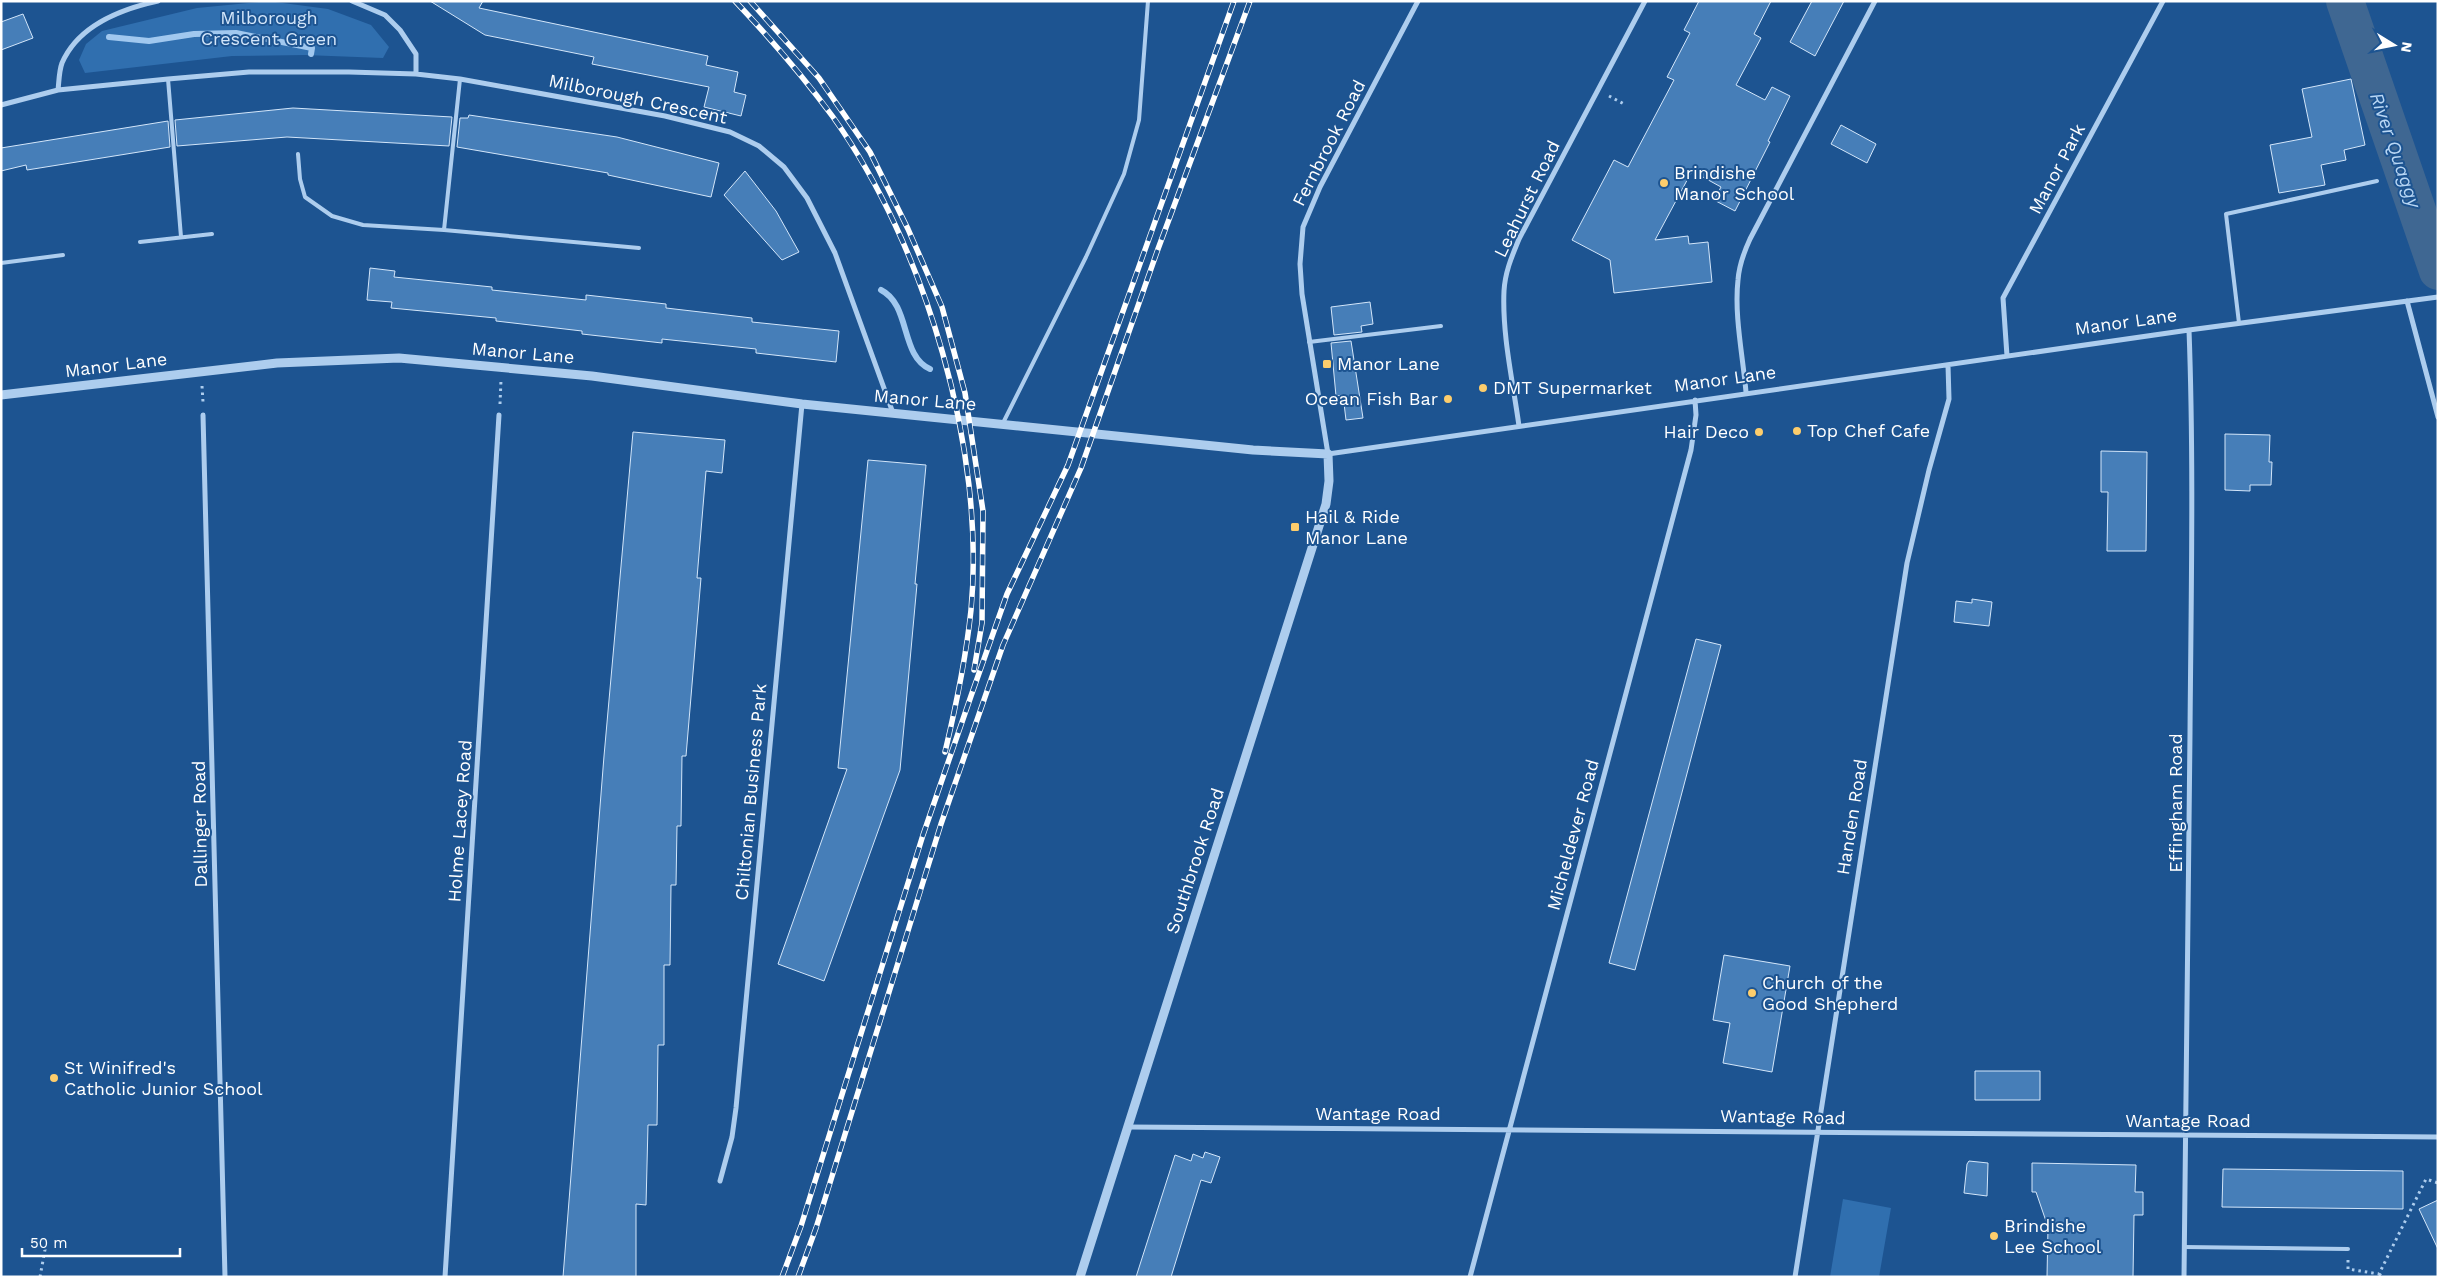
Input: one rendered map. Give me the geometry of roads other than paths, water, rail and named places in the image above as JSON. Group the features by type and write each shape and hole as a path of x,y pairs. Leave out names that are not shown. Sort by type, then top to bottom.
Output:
{"street":[{"path":"58,90 62,64 82,35 110,16 158,1"},
{"path":"352,1 385,15 400,30 416,54 416,74"},
{"name":"Fernbrook Road","path":"1328,454 1309,342 1300,264 1303,226 1320,187 1418,1"},
{"name":"Leahurst Road","path":"1519,426 1504,290 1509,263 1519,239 1645,1"},
{"path":"1746,392 1738,304 1738,281 1742,258 1750,239 1875,1"},
{"name":"Manor Park","path":"2007,356 2004,298 2163,1"},
{"name":"Milborough Crescent","path":"1,105 58,90 249,72 416,74 460,79 665,116 730,132 760,146 784,167 807,198 835,253 893,413"},
{"name":"Manor Lane","path":"1,395 202,370 277,363 399,358 592,376 802,404 1253,450 1328,454 1746,392 2436,297"},
{"path":"2407,301 2438,417"},
{"name":"Effingham Road","path":"2184,1277 2188,1135 2191,566 2189,330"},
{"name":"Handen Road","path":"1795,1277 1907,563 1929,470 1949,399 1948,365"},
{"name":"Micheldever Road","path":"1470,1277 1691,450 1696,415 1695,400"},
{"name":"Chiltonian Business Park","path":"720,1181 732,1137 736,1108 802,404"},
{"name":"Dallinger Road","path":"203,415 225,1277"},
{"name":"Holme Lacey Road","path":"445,1277 499,416"},
{"name":"Southbrook Road","path":"1080,1277 1326,504 1330,481 1328,454"},
{"name":"Wantage Road","path":"1128,1127 2438,1137"}],"lane":[{"path":"1003,423 1086,257 1124,174 1139,120 1148,1"},
{"path":"168,79 181,237"},
{"path":"444,230 460,79"},
{"path":"298,154 300,179 305,197 332,216 363,226 444,230 639,248"},
{"path":"2239,324 2226,214 2377,181"},
{"path":"140,242 212,234"},
{"path":"1,262 63,255"},
{"path":"1309,342 1441,326"},
{"path":"2184,1247 2348,1249"}],"waterway":[{"name":"River Quaggy","path":"2345,1 2438,271"},
{"path":"109,37 149,41 194,34 236,33 312,48 311,54"},
{"path":"881,290 890,297 897,307 914,353 930,369"}],"railway":[{"path":"735,1 810,87 833,117 866,169 896,227 921,288 942,353 958,418 969,484 973,548 969,628 945,752"},
{"path":"750,1 819,78 870,152 908,229 942,307 965,393 983,511 982,623 974,670"},
{"path":"782,1277 801,1226 923,835 1007,594 1068,465 1234,1"},
{"path":"798,1277 816,1228 941,824 1003,645 1081,468 1158,249 1250,1"}],"place":[{"name":"Brindishe Manor School","path":"1664,183"},
{"name":"Manor Lane","path":"1327,364"},
{"name":"DMT Supermarket","path":"1483,388"},
{"name":"Ocean Fish Bar","path":"1448,399"},
{"name":"Top Chef Cafe","path":"1797,431"},
{"name":"Hair Deco","path":"1759,432"},
{"name":"Hail & Ride Manor Lane","path":"1295,527"},
{"name":"Church of the Good Shepherd","path":"1752,993"},
{"name":"St Winifred's Catholic Junior School","path":"54,1078"},
{"name":"Brindishe Lee School","path":"1994,1236"}],"park label":[{"name":"Milborough Crescent Green","path":"269,28"}]}
